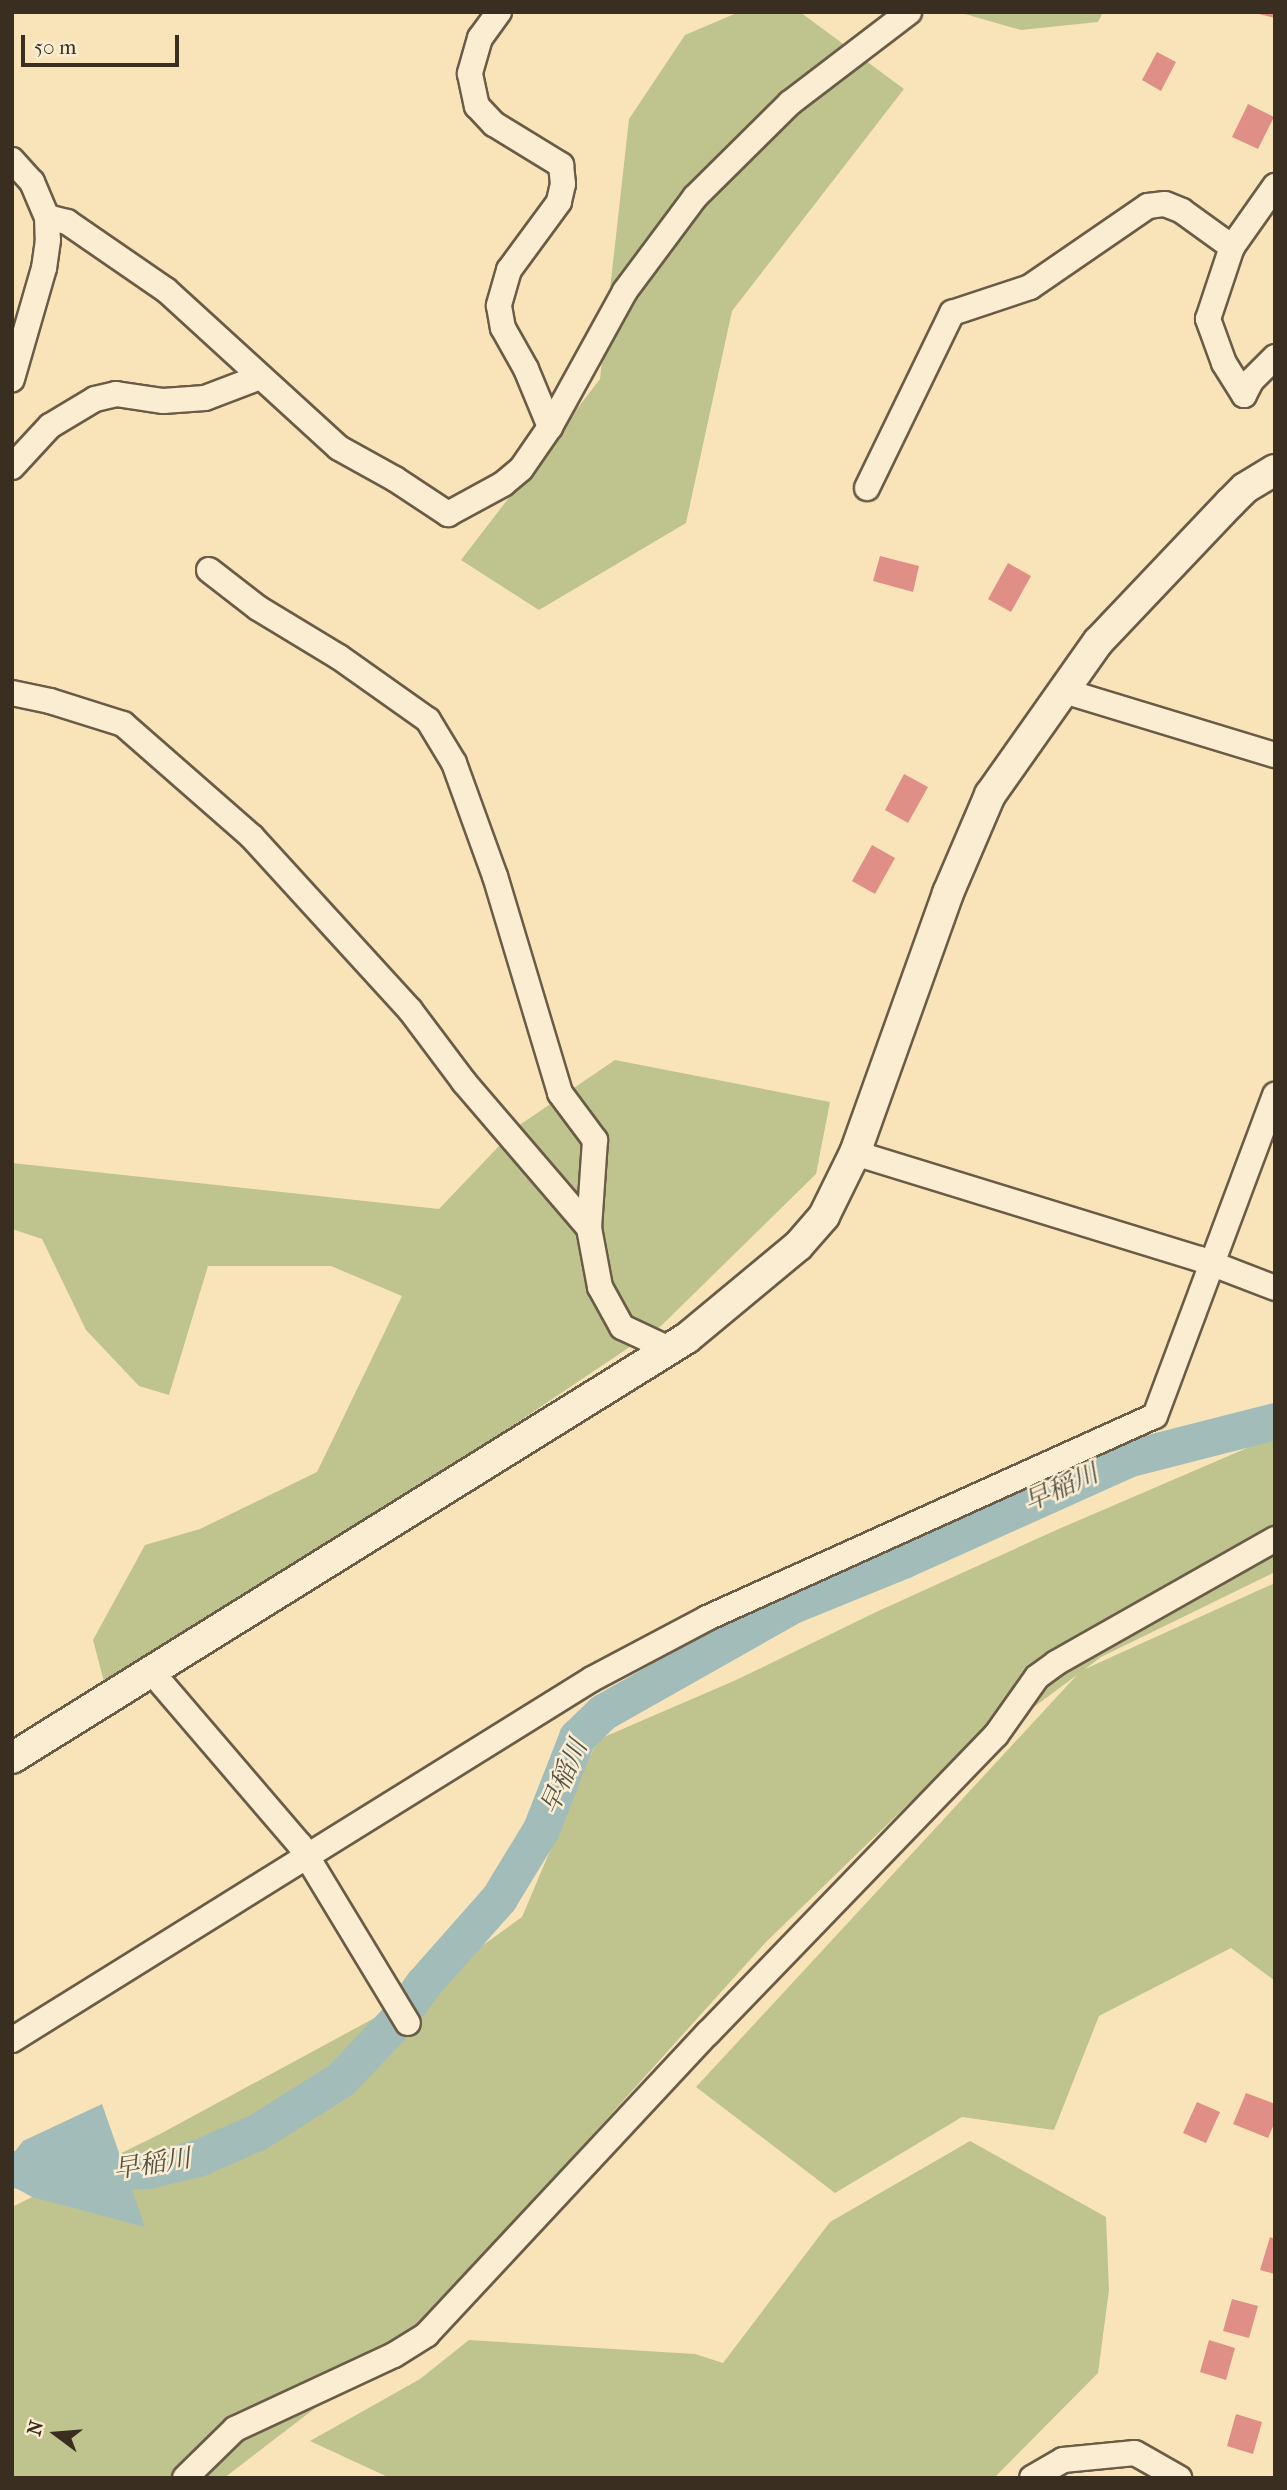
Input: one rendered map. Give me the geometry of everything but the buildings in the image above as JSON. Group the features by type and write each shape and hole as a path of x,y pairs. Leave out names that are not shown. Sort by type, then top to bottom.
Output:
{"street":[{"path":"499,12 480,38 470,74 477,106 494,124 561,166 563,184 559,202 509,270 499,306 503,328 526,369 550,427"},
{"path":"47,217 67,222 166,290 339,448 395,479 448,514 503,484 521,469 550,427 625,291 695,197 790,103 909,12"},
{"path":"12,160 32,182 47,217 44,268 12,379"},
{"path":"1275,186 1231,247 1208,319 1224,363 1244,395 1251,381 1275,357"},
{"path":"867,488 952,313 1030,287 1148,206 1164,204 1182,211 1231,247"},
{"path":"12,467 50,426 95,399 116,394 163,401 205,398 260,377"},
{"path":"12,1758 687,1338 798,1246 824,1216 855,1153 948,893 990,795 1098,642 1245,488 1275,470"},
{"path":"209,570 258,608 339,657 428,720 454,763 495,876 560,1093 595,1140 589,1228 600,1287 622,1327 667,1348"},
{"path":"1063,691 1275,755"},
{"path":"12,693 50,701 123,724 251,837 410,1010 464,1082 589,1228"},
{"path":"12,2040 592,1679 696,1624 1154,1416 1275,1095"},
{"path":"855,1153 1211,1264 1275,1289"},
{"path":"185,2478 235,2429 266,2412 394,2355 427,2334 708,2034 996,1735 1037,1677 1056,1663 1275,1539"},
{"path":"150,1670 300,1845 306,1859 408,2023"},
{"path":"1032,2478 1063,2460 1135,2453 1179,2478"}],"green space":[{"path":"739,12 800,12 904,89 732,311 686,523 539,610 461,560 600,379 629,119 685,35"},
{"path":"958,12 1103,12 1098,22 1021,30"},
{"path":"615,1060 830,1102 816,1174 661,1326 108,1697 93,1640 145,1545 200,1529 317,1472 402,1296 331,1266 208,1266 169,1395 139,1386 86,1330 42,1239 12,1229 12,1163 439,1209 518,1126"},
{"path":"1275,1436 1275,1572 1101,1657 1085,1669 1275,1583 1275,1981 1231,1948 1099,2016 1054,2130 962,2117 835,2193 696,2087 1077,1675 927,1786 766,1942 417,2330 224,2478 12,2478 12,2207 160,2134 404,2002 522,1917 597,1740 736,1680 874,1613 1054,1531"},
{"path":"970,2141 1106,2217 1109,2290 1098,2373 994,2478 390,2478 310,2441 420,2379 469,2340 695,2354 723,2363 830,2222"}],"water":[{"path":"102,2104 145,2227 32,2197 12,2186 12,2155 23,2141"}],"waterway":[{"name":"早稲川","path":"12,2169 57,2173 148,2170 198,2158 259,2131 341,2079 396,2021 423,1984 499,1898 541,1829 577,1737 603,1712 792,1605 903,1560 1130,1458 1275,1421"}]}
